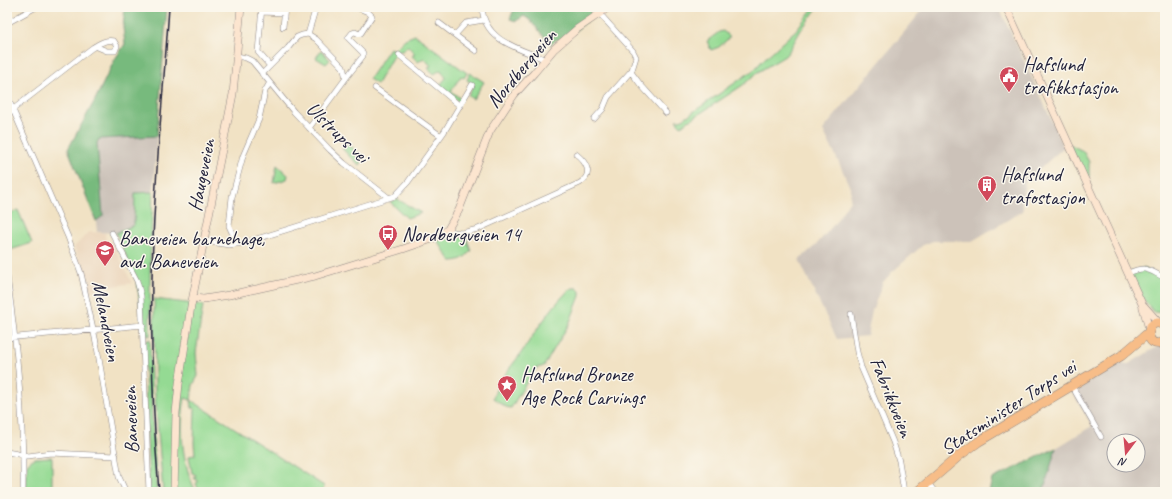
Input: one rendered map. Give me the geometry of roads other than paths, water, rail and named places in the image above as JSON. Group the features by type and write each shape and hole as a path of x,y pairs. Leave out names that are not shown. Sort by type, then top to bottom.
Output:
{"highway":[{"name":"Statsminister Torps vei","path":"917,492 978,442 1121,356 1149,331 1153,324 1163,324"},
{"path":"1149,331 1150,339 1161,343"},
{"name":"Statsminister Torps vei","path":"1121,356 1161,343"}],"street":[{"path":"7,23 36,7"},
{"name":"Haugeveien","path":"174,492 177,398 185,340 230,109 237,56 241,7"},
{"path":"283,27 285,7"},
{"path":"308,34 316,7"},
{"path":"309,128 363,56 363,53 348,38 352,33 361,33 372,16 368,12 356,7"},
{"path":"482,7 484,20 490,30 502,40 544,59"},
{"path":"1006,7 1142,304 1149,331"},
{"path":"270,66 258,52 262,9 284,13"},
{"path":"594,120 608,97 631,72 636,57 604,10"},
{"name":"Nordbergveien","path":"446,231 461,206 490,131 514,95 554,48 604,10"},
{"path":"455,35 466,23 484,20"},
{"path":"439,23 476,50"},
{"path":"262,74 297,37 302,34 308,34 316,39 343,68 346,78"},
{"path":"7,114 95,46"},
{"path":"399,55 460,106"},
{"name":"Ulstrups vei","path":"237,56 252,61 269,84 309,128 344,163 389,198"},
{"path":"631,72 666,113"},
{"path":"235,244 234,237 229,226 232,197 243,156 259,119 265,91 269,84"},
{"path":"204,241 221,244 235,244 252,241 389,198 397,194 441,136 472,85"},
{"path":"375,88 441,136"},
{"name":"Melandveien","path":"7,96 78,263 94,330 119,477 126,492"},
{"path":"193,298 204,299 229,295 315,276 432,239 446,231 462,233 478,229 580,183 587,176 587,168 584,160 576,154"},
{"name":"Baneveien","path":"112,233 140,289 143,325 149,492"},
{"path":"1128,273 1143,268 1165,278"},
{"path":"7,276 15,336 22,455 22,492"},
{"path":"1142,304 1163,324"},
{"name":"Fabrikkveien","path":"851,314 861,367 893,442 899,461 904,492"},
{"path":"7,338 15,336 143,325"},
{"path":"1072,386 1101,437"},
{"path":"7,452 28,456 51,453 116,456"},
{"path":"928,483 935,492"}],"railway":[{"path":"159,492 153,398 152,272 156,182 169,7"}],"place":[{"name":"Hafslund trafikkstasjon","path":"1009,93"},
{"name":"Hafslund trafostasjon","path":"987,202"},
{"name":"Nordbergveien 14","path":"388,251"},
{"name":"Baneveien barnehage, avd. Baneveien","path":"105,267"},
{"name":"Hafslund Bronze Age Rock Carvings","path":"507,402"}]}
